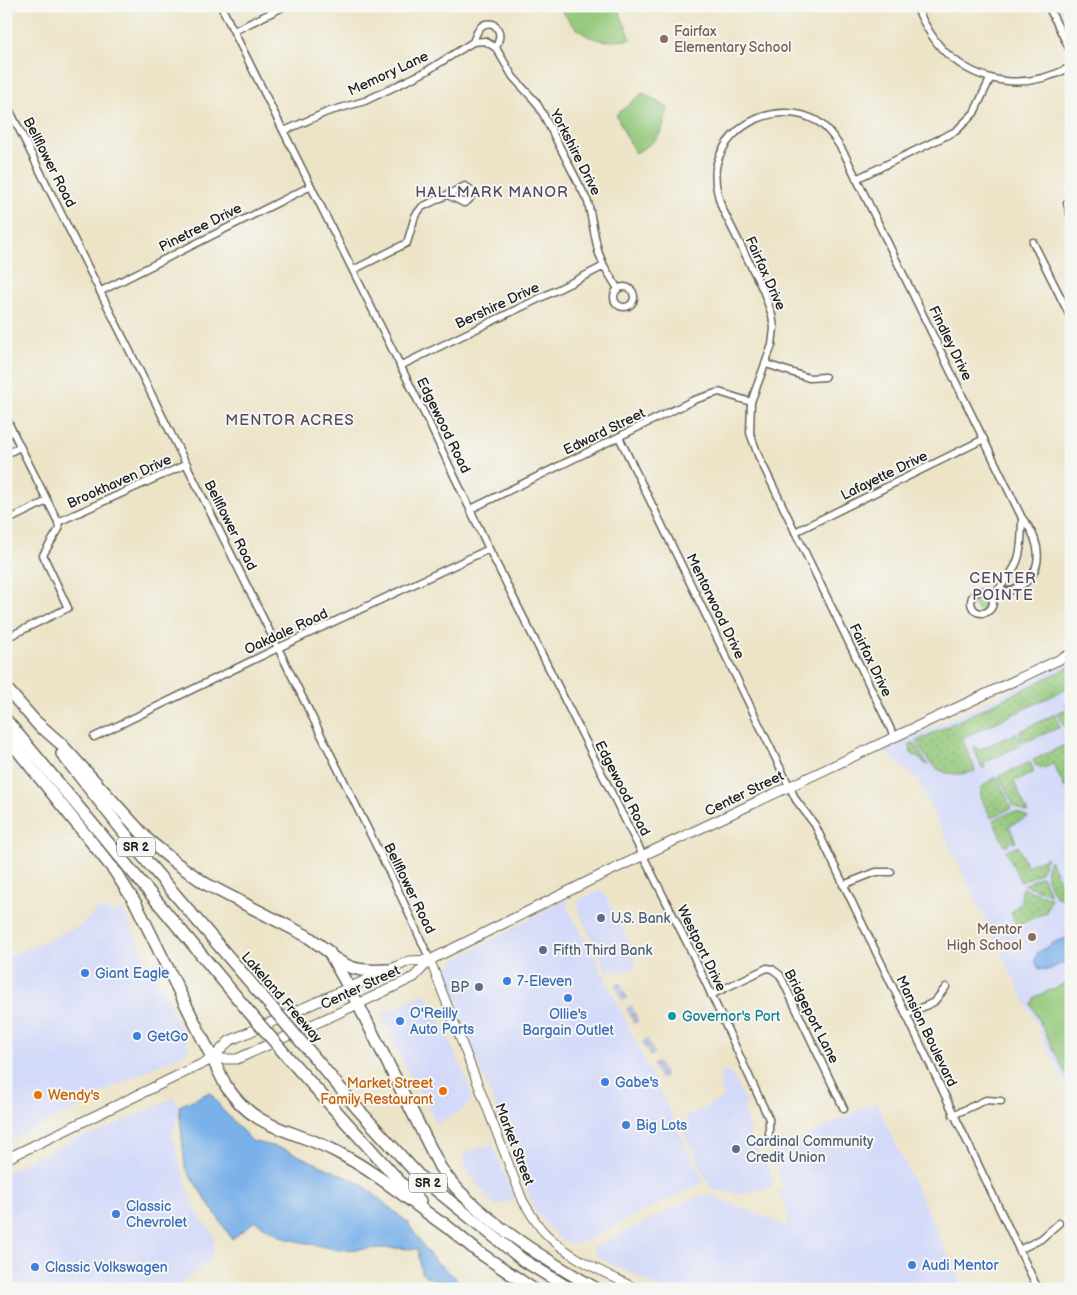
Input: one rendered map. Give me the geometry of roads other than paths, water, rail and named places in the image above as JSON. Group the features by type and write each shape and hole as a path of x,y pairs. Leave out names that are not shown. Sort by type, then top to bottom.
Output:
{"highway":[{"name":"Lakeland Freeway","path":"6,688 36,722 149,864 356,1106 420,1177 523,1260 570,1289"},
{"name":"SR 2","path":"6,720 249,1012 400,1182 448,1228 505,1271 534,1289"},
{"path":"36,722 60,743 148,840 176,863 206,884 306,936 325,948 358,1004 440,1166 457,1190 482,1213 532,1249 597,1289"},
{"path":"6,736 114,870 136,904 212,1059 235,1100 246,1111 260,1120 334,1150 360,1165 448,1228"},
{"path":"332,957 343,965 354,969 390,970"}],"main road":[{"name":"Center Street","path":"212,1059 237,1058 358,1004 414,977 430,960 894,736 1071,654"},
{"name":"Center Street","path":"6,1159 212,1059 229,1042 410,961 430,960"}],"street":[{"name":"Edgewood Road","path":"221,6 471,509 489,549 644,856"},
{"path":"234,31 285,6"},
{"path":"916,6 934,38 945,52 965,67 990,79 1016,82 1030,80 1060,73 1071,67"},
{"path":"1048,6 1071,52"},
{"name":"Memory Lane","path":"284,131 328,112 365,101 425,72 472,42 484,24 494,24 497,27 500,37 496,48"},
{"name":"Memory Lane","path":"472,42 485,41"},
{"name":"Yorkshire Drive","path":"485,41 496,48 513,77 536,102 543,114 588,202 598,251 604,266 618,289"},
{"path":"856,179 948,135 962,126 978,106 990,79"},
{"name":"Bellflower Road","path":"6,103 187,464 430,960"},
{"name":"Fairfax Drive","path":"856,179 840,145 832,135 817,122 799,114 779,112 754,120 736,132 724,146 717,163 716,174 718,197 722,208 763,290 772,315 774,328 772,345 751,402 750,433 758,455 894,736"},
{"name":"Findley Drive","path":"856,179 1022,518 1028,524 1036,540 1038,558 1031,577 1006,592 992,597 1016,566 1020,549 1022,518"},
{"name":"Pinetree Drive","path":"101,291 311,186"},
{"path":"352,270 407,243 415,216 422,207 448,194"},
{"path":"1067,203 1071,217"},
{"path":"1033,242 1071,318"},
{"name":"Bershire Drive","path":"400,366 470,330 604,266"},
{"path":"766,364 809,378 825,377"},
{"name":"Edward Street","path":"471,509 694,400 719,392 751,402"},
{"name":"Brookhaven Drive","path":"6,418 58,522 187,464"},
{"name":"Mentorwood Drive","path":"620,437 790,786"},
{"name":"Lafayette Drive","path":"795,532 984,439"},
{"path":"6,454 20,447"},
{"path":"6,521 47,501"},
{"path":"10,636 68,608 43,555 60,529 58,522"},
{"name":"Oakdale Road","path":"94,737 489,549"},
{"name":"Mansion Boulevard","path":"790,786 801,808 815,825 1038,1289"},
{"name":"Westport Drive","path":"644,856 769,1118 769,1134"},
{"path":"843,885 876,872 890,872"},
{"name":"Market Street","path":"430,960 523,1201 535,1222 545,1234 572,1254 637,1289"},
{"name":"Bridgeport Lane","path":"711,995 767,968 776,971 780,975 844,1109"},
{"path":"906,1016 934,1002 946,987"},
{"path":"953,1115 986,1100 1001,1101"},
{"path":"1019,1250 1041,1239 1059,1223"}],"water":[{"path":"1066,938 1071,942 1071,959 1048,970 1039,969 1035,961 1037,953 1055,942"},
{"path":"210,1092 221,1108 252,1141 284,1149 362,1184 407,1222 431,1257 457,1279 453,1285 434,1280 421,1273 418,1249 338,1250 284,1238 255,1221 232,1239 185,1168 179,1106"}],"place":[{"name":"Fairfax Elementary School","path":"664,39"},
{"name":"U.S. Bank","path":"601,918"},
{"name":"Mentor High School","path":"1032,937"},
{"name":"Fifth Third Bank","path":"543,950"},
{"name":"Giant Eagle","path":"85,973"},
{"name":"7-Eleven","path":"507,981"},
{"name":"BP","path":"479,987"},
{"name":"Ollie's Bargain Outlet","path":"568,998"},
{"name":"Governor's Port","path":"672,1016"},
{"name":"O'Reilly Auto Parts","path":"400,1021"},
{"name":"GetGo","path":"137,1036"},
{"name":"Gabe's","path":"605,1082"},
{"name":"Market Street Family Restaurant","path":"443,1091"},
{"name":"Wendy's","path":"38,1095"},
{"name":"Big Lots","path":"626,1125"},
{"name":"Cardinal Community Credit Union","path":"736,1149"},
{"name":"Classic Chevrolet","path":"116,1214"},
{"name":"Audi Mentor","path":"912,1265"},
{"name":"Classic Volkswagen","path":"35,1267"}],"district":[{"name":"HALLMARK MANOR","path":"492,192"},
{"name":"MENTOR ACRES","path":"290,420"},
{"name":"CENTER POINTE","path":"1003,586"}]}
